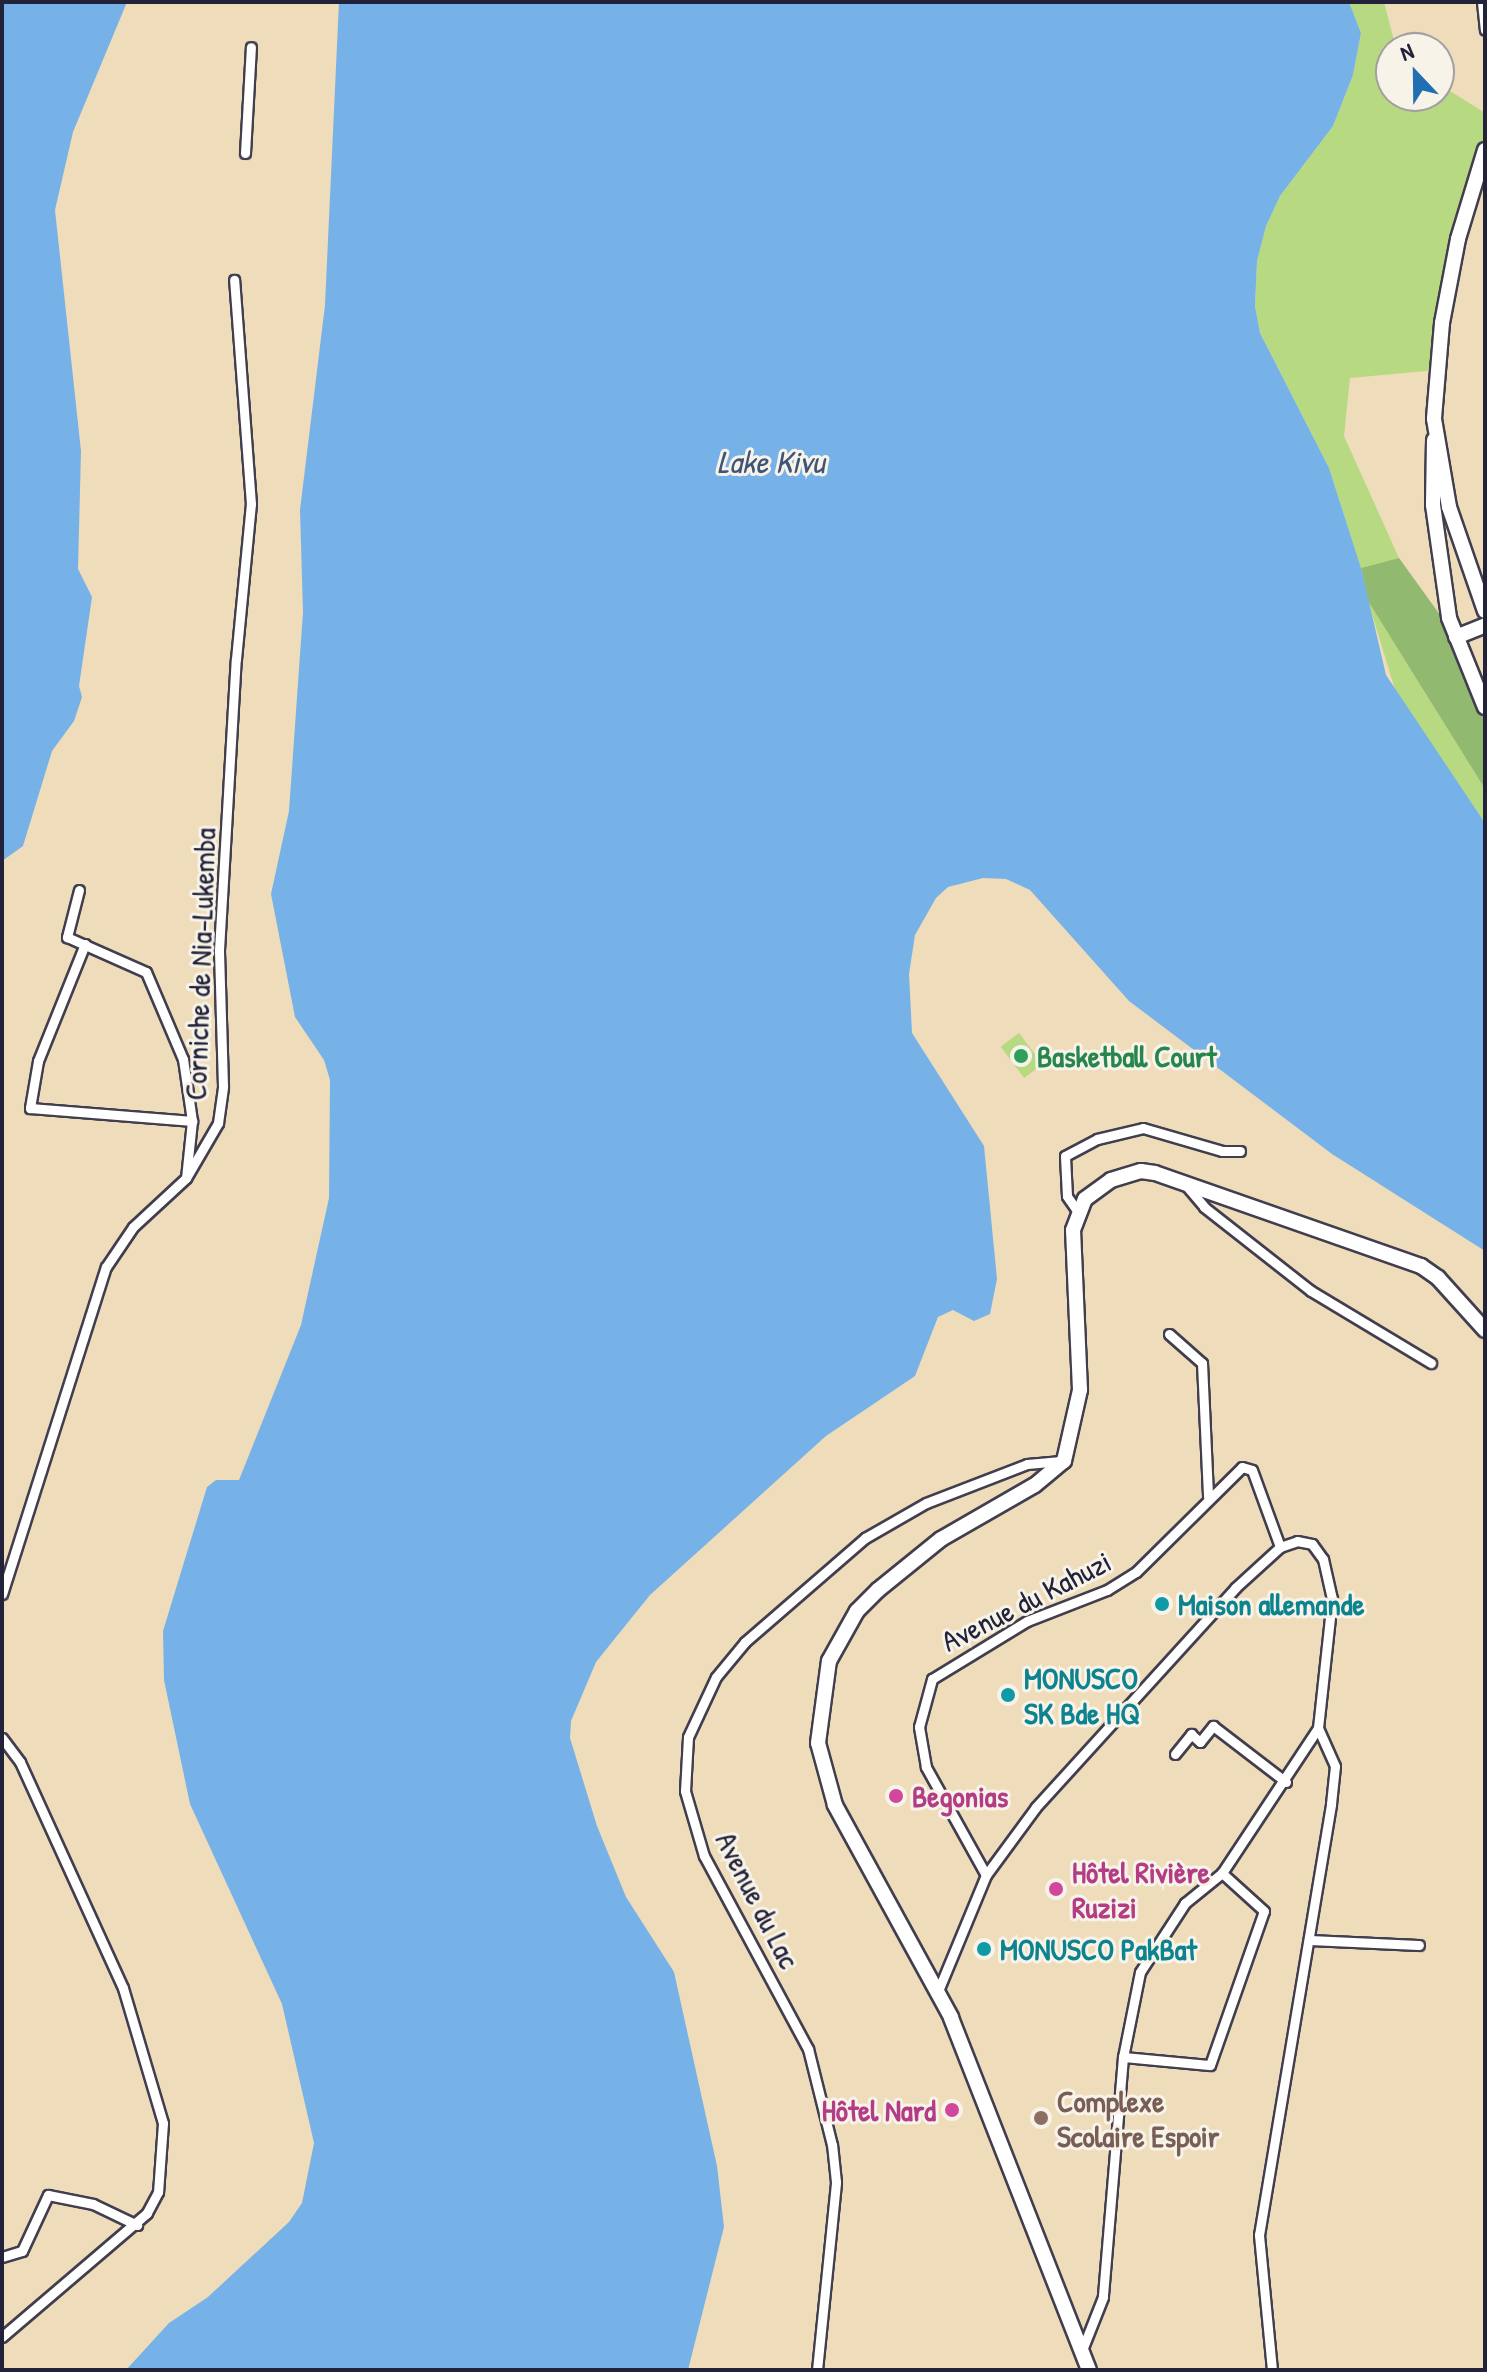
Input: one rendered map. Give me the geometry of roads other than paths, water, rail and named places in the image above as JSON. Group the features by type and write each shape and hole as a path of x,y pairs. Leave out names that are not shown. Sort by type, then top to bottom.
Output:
{"main road":[{"path":"1485,150 1458,239 1442,323 1434,419 1433,505 1449,618 1485,707"},
{"path":"1434,419 1449,507 1485,611"},
{"path":"1456,637 1485,625"},
{"path":"1089,2370 938,1991 835,1805 818,1743 820,1695 841,1637 878,1590 941,1539 1035,1485 1064,1461 1080,1399 1073,1230 1078,1212 1095,1189 1125,1174 1141,1171 1183,1182 1421,1266 1438,1278 1485,1330"}],"street":[{"path":"1482,2 1485,30"},
{"path":"245,153 251,47"},
{"name":"Corniche de Nia-Lukemba","path":"2,1594 106,1267 133,1227 186,1178 218,1123 223,1086 219,950 236,659 251,504 234,280"},
{"path":"79,890 65,929 71,940 140,967 153,982 183,1059 192,1121 186,1178"},
{"path":"85,944 38,1061 30,1108 192,1121"},
{"path":"1078,1212 1067,1196 1065,1156 1097,1139 1143,1128 1222,1151 1240,1151"},
{"path":"1183,1182 1204,1207 1311,1291 1431,1363"},
{"path":"1169,1334 1202,1363 1208,1497"},
{"name":"Avenue du Lac","path":"817,2370 836,2182 832,2145 808,2049 704,1856 685,1791 688,1737 716,1677 745,1642 838,1557 926,1503 1039,1460 1064,1461"},
{"name":"Avenue du Kahuzi","path":"986,1875 926,1767 919,1727 932,1679 1027,1621 1116,1586 1169,1544 1208,1497 1238,1469 1252,1470 1280,1547"},
{"path":"938,1991 986,1875 1036,1807 1126,1706 1280,1547 1297,1541 1312,1544 1328,1576 1332,1599 1318,1728 1286,1782 1222,1873 1185,1903 1147,1957 1130,2003 1123,2057 1103,2297 1082,2350"},
{"path":"1175,1754 1191,1734 1200,1742 1213,1726 1286,1782"},
{"path":"1272,2370 1259,2235 1335,1766 1318,1728"},
{"path":"2,1738 20,1762 123,1988 163,2123 158,2192 137,2225 2,2337"},
{"path":"1123,2057 1210,2065 1264,1911 1222,1873"},
{"path":"1309,1940 1419,1945"},
{"path":"2,2257 22,2251 48,2195 93,2204 137,2225"}],"water":[{"path":"2,2 127,2 73,132 55,210 81,451 78,569 92,597 79,686 82,697 74,721 52,751 23,846 2,861"},
{"name":"Lake Kivu","path":"339,2 1349,2 1361,33 1353,75 1333,126 1280,196 1266,226 1257,261 1255,306 1260,333 1329,468 1361,568 1386,675 1485,823 1485,1251 1332,1154 1129,1001 1030,890 1006,879 983,878 948,887 936,898 915,935 909,974 912,1033 984,1146 997,1279 990,1314 974,1321 953,1310 938,1317 915,1376 826,1436 650,1595 596,1662 571,1721 570,1738 597,1826 626,1897 674,1972 717,2166 724,2227 688,2370 126,2370 169,2323 208,2297 289,2222 302,2203 314,2143 282,2004 190,1804 164,1680 163,1631 207,1487 216,1480 239,1480 301,1325 329,1198 330,1080 324,1060 295,1017 271,894 289,811 303,612 300,510 325,305"}],"place":[{"name":"Basketball Court","path":"1021,1056"},
{"name":"Maison allemande","path":"1162,1604"},
{"name":"MONUSCO SK Bde HQ","path":"1008,1695"},
{"name":"Begonias","path":"896,1796"},
{"name":"Hôtel Rivière Ruzizi","path":"1056,1889"},
{"name":"MONUSCO PakBat","path":"984,1949"},
{"name":"Hôtel Nard","path":"952,2110"},
{"name":"Complexe Scolaire Espoir","path":"1041,2118"}]}
